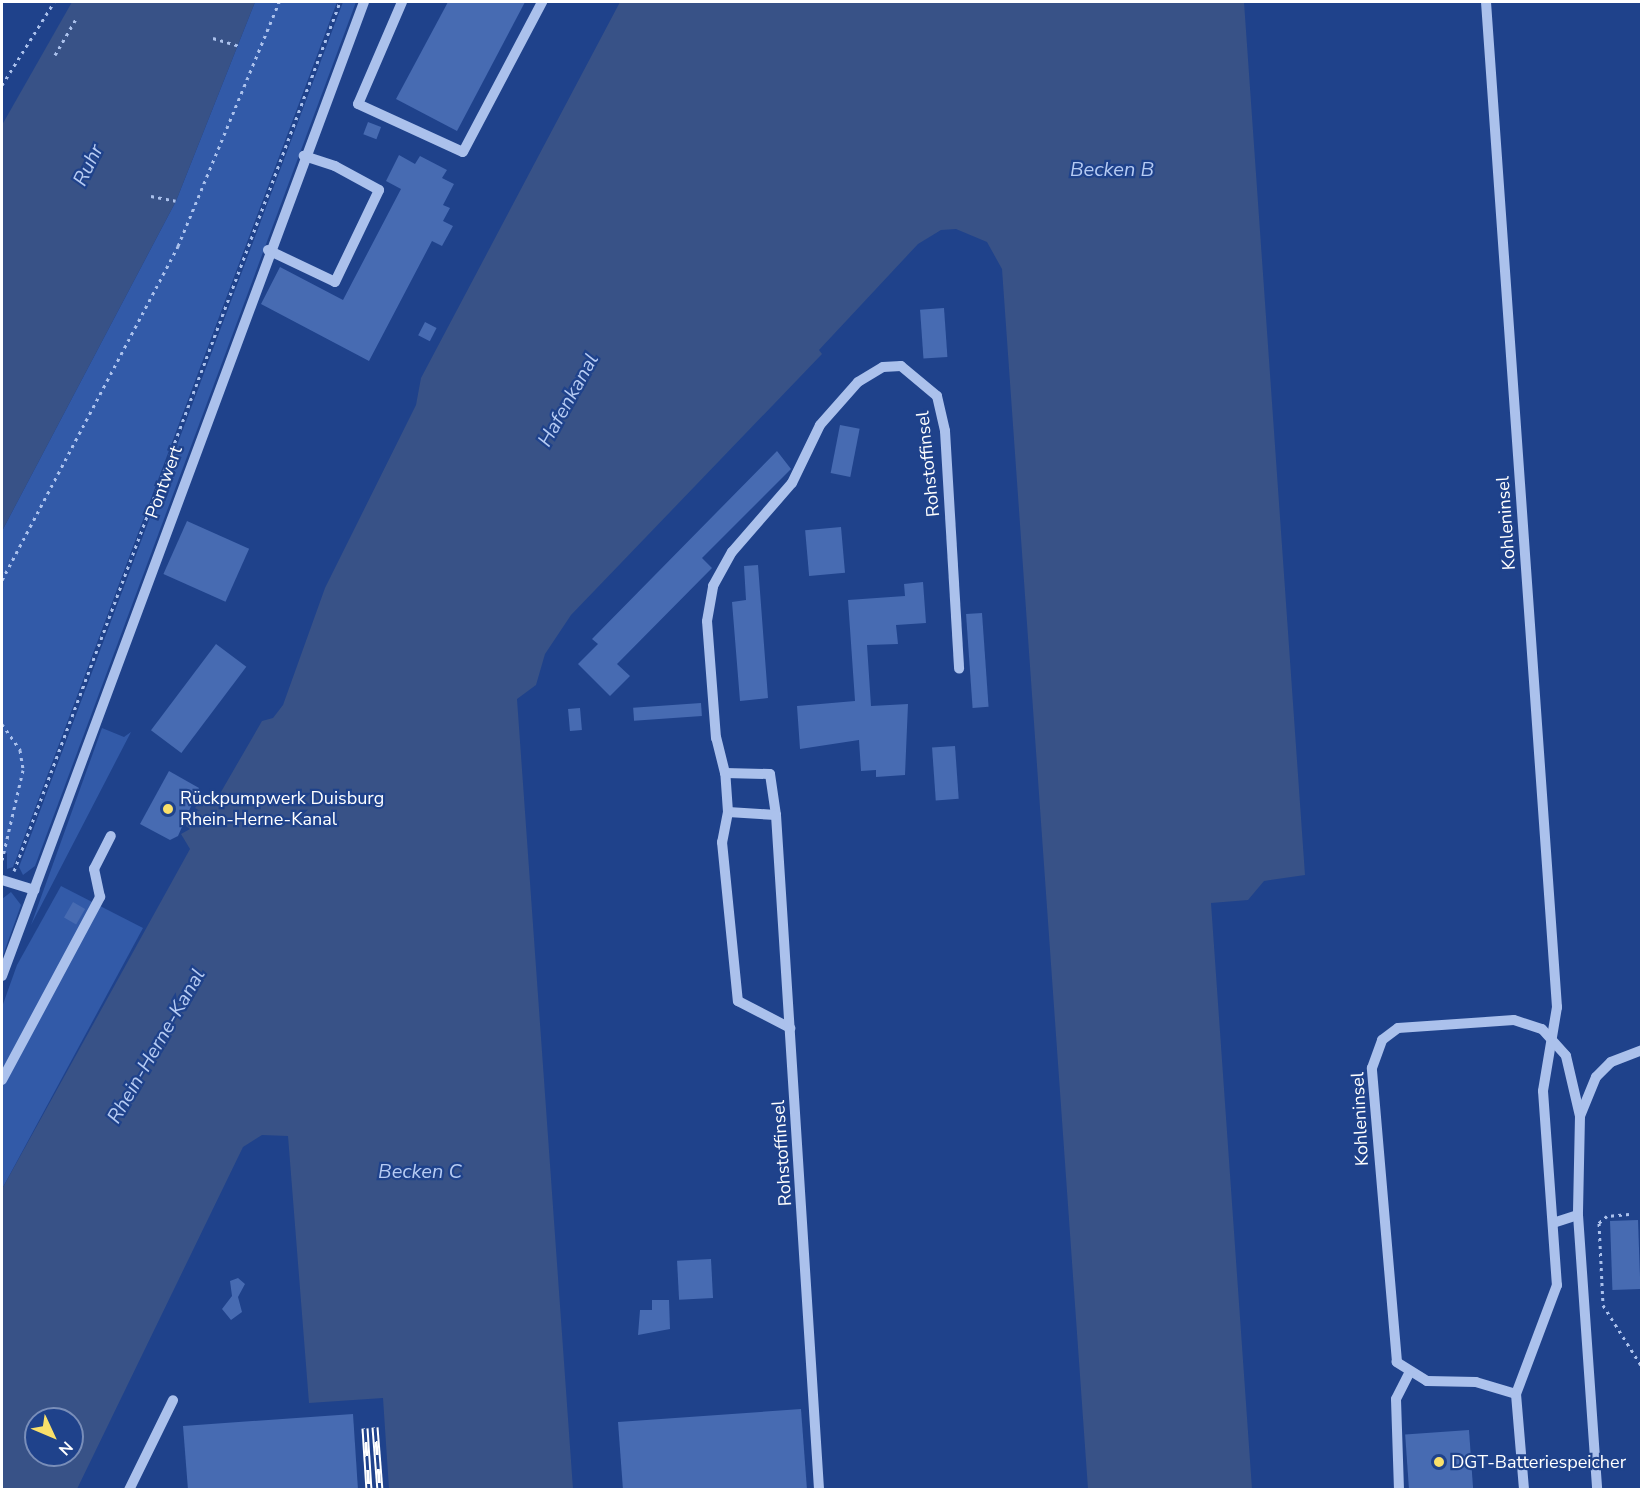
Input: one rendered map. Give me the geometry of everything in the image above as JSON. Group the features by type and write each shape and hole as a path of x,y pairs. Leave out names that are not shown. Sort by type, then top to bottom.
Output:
{"street":[{"name":"Pontwert","path":"2,976 268,250 364,2"},
{"path":"402,2 358,104 463,153 542,2"},
{"name":"Kohleninsel","path":"1486,2 1557,1007 1554,1041 1543,1091 1557,1285 1516,1394 1524,1490"},
{"path":"268,250 335,282 380,190 304,156"},
{"name":"Rohstoffinsel","path":"790,1029 738,1001 722,842 728,812 725,773 716,738 707,621 713,586 732,552 792,483 820,425 858,382 883,367 901,366 937,396 945,431 959,669"},
{"name":"Rohstoffinsel","path":"725,773 770,774 776,815 819,1490"},
{"path":"728,812 776,815"},
{"path":"2,1080 100,897 94,869 111,837"},
{"path":"6,877 34,890"},
{"name":"Kohleninsel","path":"1409,1374 1397,1362 1392,1335 1372,1068 1377,1048 1398,1028 1514,1020 1542,1029 1566,1056 1580,1116 1578,1215 1597,1490"},
{"name":"Kohleninsel","path":"1580,1116 1596,1077 1611,1062 1641,1050"},
{"path":"1553,1223 1578,1215"},
{"path":"1399,1490 1396,1399 1409,1374 1427,1381 1487,1383 1516,1394"},
{"path":"129,1490 173,1400"}],"path":[{"path":"2,85 54,2"},
{"path":"2,580 178,246 279,2"},
{"path":"6,877 340,2"},
{"path":"55,55 77,17"},
{"path":"213,38 240,46"},
{"path":"151,196 176,201"},
{"path":"2,724 20,750 23,770 2,860"},
{"path":"1629,1214 1607,1216 1599,1223 1603,1305 1641,1367"}],"shaded area":[{"path":"255,2 337,2 13,867 7,869 7,853 2,852 2,531 176,201"},
{"path":"343,2 356,2 35,866 23,875 19,867"},
{"path":"102,728 124,737 131,732 31,925"},
{"path":"61,886 143,928 2,1189 2,1007 17,965"},
{"path":"11,892 21,905 2,958 2,899"}],"water":[{"name":"Ruhr","path":"72,2 255,2 176,201 2,531 2,125"},
{"path":"620,2 1244,2 1305,875 1264,881 1248,900 1211,903 1252,1489 1088,1489 1002,269 987,242 956,229 941,230 918,244 819,350 822,354 571,615 545,654 536,685 517,699 573,1489 389,1489 383,1398 309,1403 288,1136 262,1135 243,1147 77,1489 2,1489 2,1189 190,849 181,834 190,829 186,826 190,819 195,821 194,810 200,811 195,808 199,802 214,804 262,721 273,718 283,705 325,588 416,405 421,378"}],"building":[{"path":"448,2 525,2 457,131 396,99"},
{"path":"368,122 381,127 376,139 363,134"},
{"path":"399,155 415,164 420,156 447,170 442,178 454,184 443,205 450,208 443,221 453,226 442,246 432,241 369,361 261,304 280,267 343,300 401,189 386,181"},
{"path":"944,308 947,357 923,359 920,310"},
{"path":"425,322 437,328 430,341 418,335"},
{"path":"840,425 860,429 850,477 831,473"},
{"path":"777,451 791,469 702,558 712,568 617,664 630,676 610,696 578,664 598,644 592,639"},
{"path":"187,521 249,549 226,602 163,574"},
{"path":"841,527 845,573 809,576 805,530"},
{"path":"758,565 768,698 740,701 732,602 746,600 744,566"},
{"path":"923,582 926,623 896,625 898,644 867,645 871,706 908,704 905,775 876,777 876,770 861,771 859,740 800,749 797,706 855,701 848,600 905,596 904,584"},
{"path":"982,613 989,707 973,708 966,614"},
{"path":"216,644 246,667 181,753 151,730"},
{"path":"701,703 702,716 634,721 633,708"},
{"path":"580,708 582,730 570,731 568,709"},
{"path":"955,746 959,799 936,800 932,748"},
{"name":"Rückpumpwerk Duisburg Rhein-Herne-Kanal","path":"169,771 199,788 178,836 170,840 140,824"},
{"path":"73,902 85,909 76,925 64,918"},
{"path":"1638,1220 1640,1289 1612,1290 1610,1221"},
{"path":"711,1259 713,1298 679,1300 677,1261"},
{"path":"238,1278 245,1284 238,1297 242,1312 231,1320 222,1309 232,1296 230,1281"},
{"path":"652,1300 669,1300 670,1329 638,1335 640,1310 652,1310"},
{"path":"801,1409 807,1490 623,1490 618,1422"},
{"path":"353,1414 358,1490 188,1490 183,1426"},
{"name":"DGT-Batteriespeicher","path":"1469,1430 1473,1490 1409,1490 1405,1434"}],"railway":[{"path":"375,1427 380,1490"},
{"path":"365,1428 369,1490"}],"place":[{"name":"Rückpumpwerk Duisburg Rhein-Herne-Kanal","path":"168,809"},
{"name":"DGT-Batteriespeicher","path":"1439,1462"}],"water label":[{"name":"Becken B","path":"1112,169"},
{"name":"Hafenkanal","path":"568,400"},
{"name":"Rhein-Herne-Kanal","path":"156,1046"},
{"name":"Becken C","path":"420,1171"}]}
